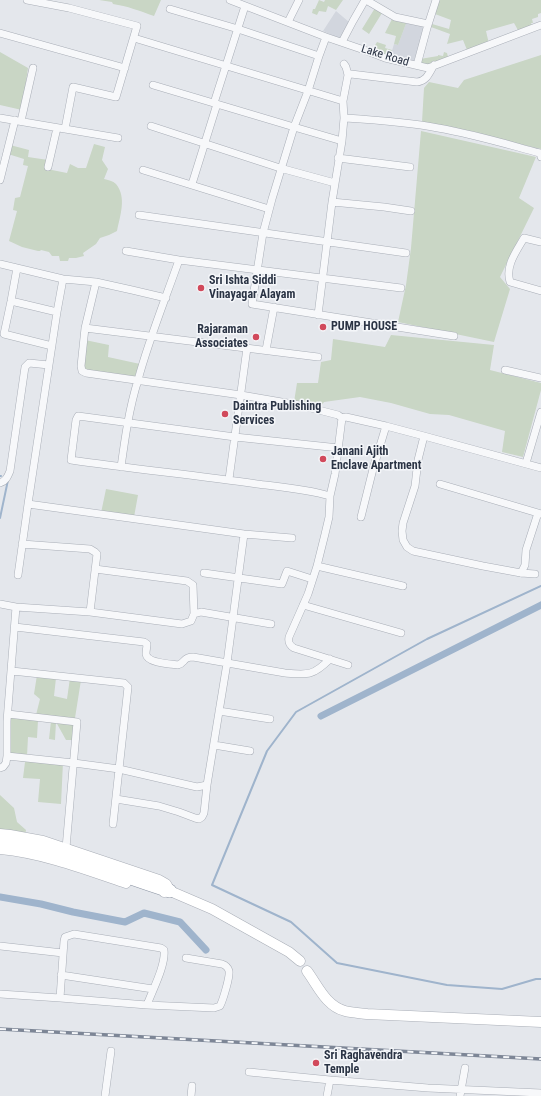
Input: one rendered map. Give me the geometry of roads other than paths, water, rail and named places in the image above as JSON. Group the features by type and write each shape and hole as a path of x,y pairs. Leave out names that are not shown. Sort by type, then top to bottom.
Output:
{"highway":[{"path":"0,842 26,845 62,854 170,891"}],"street":[{"path":"27,0 69,8 137,26 116,97 73,87 48,167"},
{"name":"Lake Road","path":"230,0 385,58 428,68 541,25"},
{"path":"288,22 299,0"},
{"path":"342,42 353,20 366,0 395,17 428,24"},
{"path":"417,65 436,0"},
{"path":"192,184 245,6"},
{"path":"170,9 238,29 318,56"},
{"path":"0,32 125,68"},
{"path":"326,37 318,56 308,90 280,168 263,233 252,304 454,336"},
{"path":"134,38 308,90 343,102"},
{"path":"318,315 338,158 342,141 344,118 343,102 348,75 344,64"},
{"path":"348,75 351,74 417,82 426,79 434,65"},
{"path":"0,180 33,68"},
{"path":"153,85 342,141"},
{"path":"0,118 118,138"},
{"path":"344,118 382,120 438,128 480,137 540,153 541,157"},
{"path":"151,126 280,168 335,184"},
{"path":"338,158 410,167"},
{"path":"143,170 269,209"},
{"path":"332,202 411,211"},
{"path":"139,215 406,253"},
{"path":"541,242 524,238 509,265 508,275 510,282 541,291"},
{"path":"126,251 179,260 401,288"},
{"path":"121,467 127,423 137,381 151,337 179,260"},
{"path":"0,264 63,279 96,282 166,298"},
{"path":"16,268 4,334 52,346"},
{"path":"18,575 63,279"},
{"path":"96,282 85,328 80,366 82,371 86,373 241,395 299,405 331,413 342,418 346,417 386,426 541,468"},
{"path":"11,301 57,312"},
{"path":"266,350 274,307"},
{"path":"85,328 318,357"},
{"path":"229,480 247,348"},
{"path":"0,483 4,482 10,471 25,367 29,363 49,366"},
{"path":"505,370 541,378"},
{"path":"526,463 541,412"},
{"path":"330,496 315,492 229,480 71,460 75,427 78,416 235,437 339,448"},
{"path":"342,418 339,448 330,496 329,517 317,566 308,594 288,642 290,646 348,665"},
{"path":"361,517 386,426"},
{"path":"424,436 418,460 415,486 403,523 403,540 407,547 442,558 521,573 535,574"},
{"path":"440,484 540,514 526,550 525,565 521,573"},
{"path":"28,504 244,534 292,538"},
{"path":"116,799 159,806 192,818 199,819 204,813 207,785 227,663 244,534"},
{"path":"22,544 90,550 95,552 97,554 90,612"},
{"path":"317,566 403,586"},
{"path":"0,604 16,607 90,612 182,624 191,621 194,614 193,585 188,581 95,569"},
{"path":"204,573 282,584 287,571 312,579"},
{"path":"303,605 401,633"},
{"path":"0,768 6,763 7,756 8,714 16,607"},
{"path":"194,614 201,612 271,624"},
{"path":"15,627 144,642 147,647 146,654 152,661 178,666 188,657 193,657 300,675 314,673 320,670 330,659"},
{"path":"12,671 81,678 126,685 128,687 113,824"},
{"path":"219,711 270,719"},
{"path":"8,714 77,722 66,848"},
{"path":"214,744 250,750"},
{"path":"7,756 119,769 197,787 207,785"},
{"path":"0,842 31,838 66,848 159,880 166,884 170,891 212,909 289,952 300,961 308,971 326,1000 333,1006 345,1011 367,1014 541,1022"},
{"path":"60,998 65,937 74,934 161,948 164,950 161,968 147,1005"},
{"path":"0,946 63,953"},
{"path":"0,994 147,1005 214,1008 220,1006 228,977 228,970 226,966 186,958"},
{"path":"61,975 153,989"},
{"path":"105,1096 111,1051"},
{"path":"460,1093 465,1068"},
{"path":"249,1072 460,1093 541,1093"},
{"path":"328,1096 330,1080"},
{"path":"191,1096 192,1086"}],"waterway":[{"path":"0,518 8,480"},
{"path":"541,586 427,639 296,712 267,751 212,885 291,922 337,963 447,985 502,989 536,979 541,979"},
{"path":"321,716 541,605"},
{"path":"0,897 125,922 144,913 180,922 206,950"}],"railway":[{"path":"0,1029 541,1059"}],"place":[{"name":"Sri Ishta Siddi Vinayagar Alayam","path":"201,288"},
{"name":"PUMP HOUSE","path":"323,327"},
{"name":"Rajaraman Associates","path":"256,337"},
{"name":"Daintra Publishing Services","path":"225,414"},
{"name":"Janani Ajith Enclave Apartment","path":"323,459"},
{"name":"Sri Raghavendra Temple","path":"316,1063"}]}
